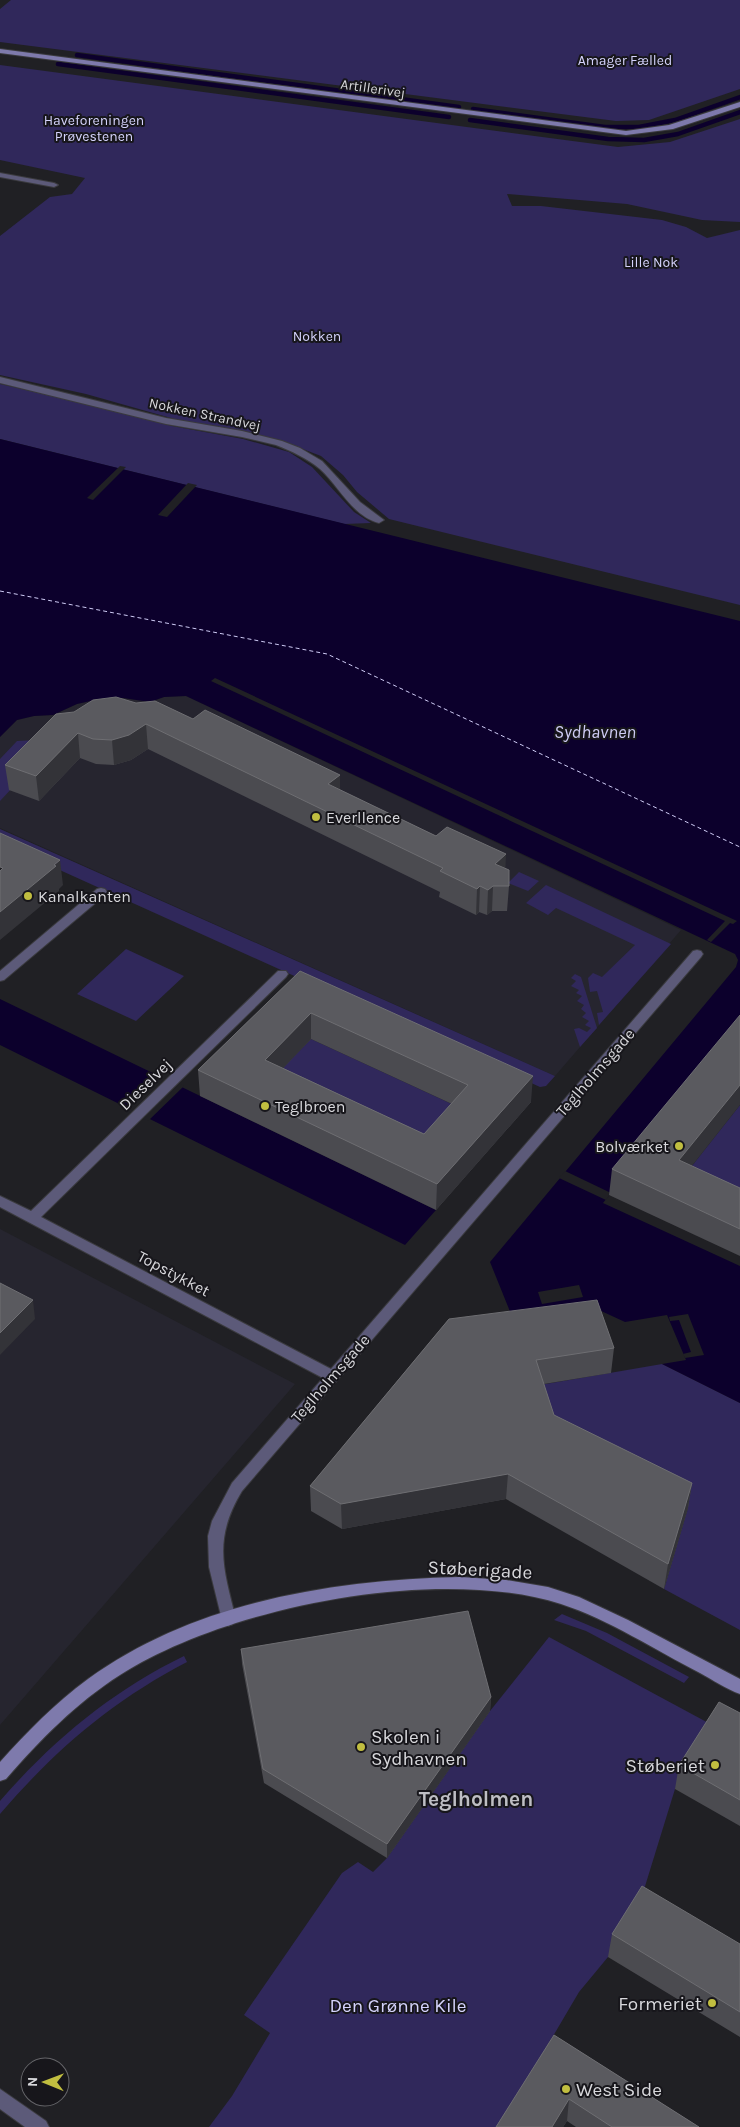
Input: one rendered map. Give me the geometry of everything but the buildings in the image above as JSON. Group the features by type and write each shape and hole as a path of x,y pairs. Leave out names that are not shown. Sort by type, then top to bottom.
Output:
{"street":[{"name":"Artillerivej","path":"0,51 626,133 662,130 681,126 740,104"},
{"path":"0,175 54,185"},
{"name":"Nokken Strandvej","path":"0,380 84,398 167,421 260,439 292,448 328,470 363,510 379,520"},
{"path":"0,978 101,892"},
{"name":"Teglholmsgade","path":"228,1619 214,1556 215,1535 223,1510 241,1482 697,954"},
{"name":"Dieselvej","path":"32,1218 282,974"},
{"name":"Topstykket","path":"0,1201 332,1376"},
{"name":"Støberigade","path":"228,1619 298,1601 386,1588 461,1584 525,1589 549,1594 596,1610 740,1688"},
{"path":"0,1774 32,1737 95,1684 180,1636 228,1619"},
{"path":"0,2098 40,2127"}],"shaded area":[{"path":"186,696 681,930 555,1076 0,828 0,737 17,720 34,716 53,715 77,704 95,700 123,698 150,702 164,697"},
{"path":"0,1229 295,1384 0,1725"}],"green space":[{"name":"Amager Fælled","path":"11,0 740,0 740,89 649,120 616,121 0,42 0,9"},
{"path":"0,65 618,147 670,142 740,119 740,222 702,220 627,204 507,194 512,206 541,206 662,220 686,227 707,238 740,230 740,605 389,519 357,492 343,475 321,456 279,440 178,420 86,394 0,375 0,236 50,197 72,194 85,178 0,160"},
{"path":"0,384 110,409 172,426 243,439 289,452 312,467 354,512 371,523 344,524 0,439"},
{"path":"58,739 0,801 0,759 17,741"},
{"path":"0,829 555,1076 546,1086 540,1087 0,843"},
{"path":"519,872 539,881 528,891 508,883"},
{"path":"546,885 671,944 599,1025 597,1013 603,1012 597,991 590,992 588,978 593,973 602,977 635,945 556,908 548,915 526,903"},
{"path":"126,949 184,976 136,1021 77,994"},
{"path":"575,974 581,977 597,1028 580,1047 574,1029 579,1028 587,1032 591,1028 585,1025 589,1021 582,1017 586,1013 581,1009 584,1005 577,1001 582,996 576,993 579,990 571,986 576,981 571,978"},
{"path":"311,1039 467,1111 424,1160 266,1085"},
{"path":"740,1105 740,1216 676,1186"},
{"path":"662,1364 740,1403 740,1630 664,1589 688,1508 552,1440 534,1386"},
{"path":"562,1614 607,1633 689,1677 684,1683 586,1631 554,1620"},
{"name":"Den Grønne Kile","path":"549,1637 714,1726 675,1789 638,1909 608,1957 579,1992 549,2043 508,2127 209,2127 232,2096 270,2033 244,2015 342,1873 358,1862 373,1872 387,1858 490,1711"},
{"path":"184,1656 187,1662 134,1693 86,1729 42,1769 0,1814 0,1801 41,1758 84,1719 132,1685"}],"water":[{"name":"Sydhavnen","path":"0,439 740,621 740,1034 603,1203 740,1266 740,1403 662,1364 686,1360 667,1315 625,1322 599,1310 515,1324 490,1262 736,967 738,960 735,954 186,696 164,697 150,702 123,698 95,700 77,704 53,715 34,716 17,720 0,737"},
{"path":"0,999 436,1210 405,1245 0,1045"}],"pier":[{"path":"120,466 126,467 93,500 87,498"},
{"path":"188,483 197,485 167,517 158,515"},
{"path":"215,678 737,921 733,924 730,923 711,942 707,940 725,921 211,681"},
{"path":"160,1074 184,1086 148,1121 123,1109"},
{"path":"565,1171 611,1193 606,1200 559,1178"},
{"path":"579,1285 583,1297 542,1304 538,1292"},
{"path":"688,1314 704,1355 685,1358 683,1354 691,1352 679,1320 670,1321 669,1317"}],"waterway":[{"path":"77,55 459,107"},
{"path":"58,64 449,117"},
{"path":"473,109 605,127 639,127 675,120 740,97"},
{"path":"470,120 608,139 644,140 678,134 740,112"}],"ferry route":[{"path":"0,591 327,654 740,847"}],"place":[{"name":"Everllence","path":"316,817"},
{"name":"Kanalkanten","path":"28,896"},
{"name":"Teglbroen","path":"265,1106"},
{"name":"Bolværket","path":"679,1146"},
{"name":"Skolen i Sydhavnen","path":"361,1747"},
{"name":"Støberiet","path":"715,1765"},
{"name":"Formeriet","path":"712,2003"},
{"name":"West Side","path":"566,2089"}],"district":[{"name":"Teglholmen","path":"476,1799"}],"park label":[{"name":"Haveforeningen Prøvestenen","path":"94,128"},
{"name":"Lille Nok","path":"651,262"},
{"name":"Nokken","path":"317,336"}]}
